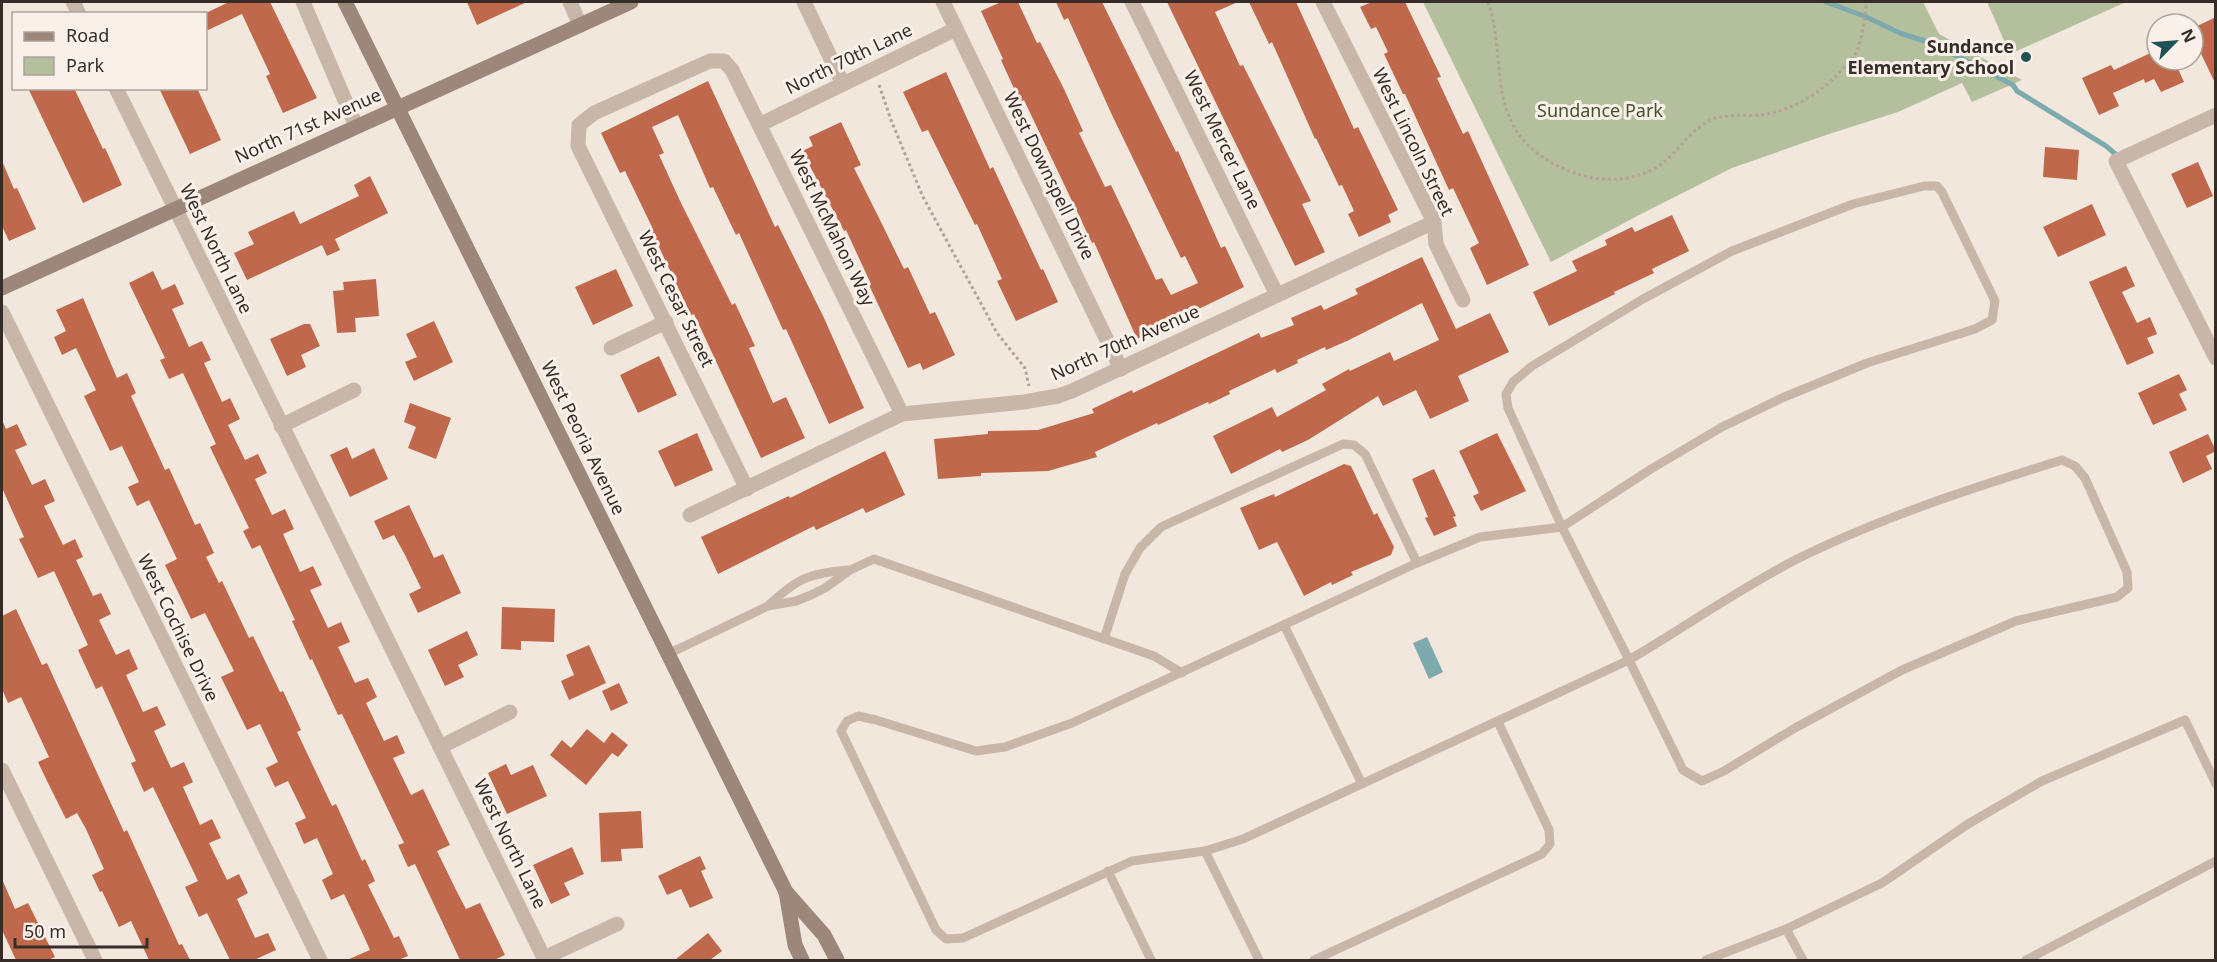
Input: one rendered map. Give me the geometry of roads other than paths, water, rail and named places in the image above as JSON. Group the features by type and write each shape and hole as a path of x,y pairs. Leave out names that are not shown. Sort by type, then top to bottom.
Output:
{"main road":[{"name":"West Peoria Avenue","path":"345,2 786,892 825,935 837,960"},
{"name":"North 71st Avenue","path":"2,288 631,2"},
{"name":"West Peoria Avenue","path":"786,892 795,945 802,960"}],"street":[{"path":"303,2 356,126"},
{"path":"570,2 580,25"},
{"path":"804,2 843,84"},
{"name":"West Downspell Drive","path":"943,2 1121,369"},
{"name":"West Mercer Lane","path":"1132,2 1277,295"},
{"name":"West Lincoln Street","path":"1323,2 1434,222 1436,244 1463,300"},
{"name":"North 70th Lane","path":"759,125 956,29"},
{"name":"West Cesar Street","path":"724,61 710,61 594,113 579,125 578,146 747,489"},
{"name":"West McMahon Way","path":"724,61 732,70 902,414"},
{"name":"West North Lane","path":"117,90 545,959 617,924"},
{"path":"2216,115 2116,161 2216,358"},
{"name":"North 70th Avenue","path":"690,515 902,414 1032,401 1058,396 1121,369 1434,222"},
{"name":"West Cochise Drive","path":"2,312 320,960"},
{"path":"611,348 666,322"},
{"path":"281,426 354,390"},
{"path":"440,747 510,712"},
{"path":"2,770 95,960"}],"lane":[{"path":"1562,527 1480,537 1417,563 1072,723 1005,747 976,751 858,716 847,721 842,731 936,930 946,939 963,938 1132,861 1205,851 1243,838 1629,660 1683,629 1738,592 1796,560 1851,534 1958,492 2062,460 2075,466 2085,478 2127,572 2128,588 2117,597 2016,621 1902,670 1796,728 1724,771 1702,781 1683,770 1629,660 1562,527 1508,408 1506,394 1514,382 1532,366 1643,299 1732,251 1854,204 1924,186 1937,186 1995,301 1992,320 1975,329 1867,363 1782,398 1722,427 1562,527"},
{"path":"1104,639 1125,574 1140,548 1161,527 1343,444 1354,445 1365,454 1417,563"},
{"path":"668,654 768,606 796,602 825,588 850,570 874,559 1154,656 1182,672"},
{"path":"768,606 788,587 818,573 850,570"},
{"path":"1284,625 1362,784"},
{"path":"1706,960 1786,929 1882,883 1968,824 2042,781 2185,720 2216,784"},
{"path":"1314,960 1542,854 1550,844 1550,830 1498,722"},
{"path":"1205,851 1259,960"},
{"path":"2026,960 2216,861"},
{"path":"1108,871 1151,960"},
{"path":"1786,929 1803,960"}],"water":[{"path":"1427,637 1443,672 1429,679 1413,643"}],"waterway":[{"path":"1826,2 1900,33 1934,44 2013,85 2017,91 2106,146 2120,158"}],"place":[{"name":"Sundance Elementary School","path":"2026,57"}],"park label":[{"name":"Sundance Park","path":"1600,111"}]}
